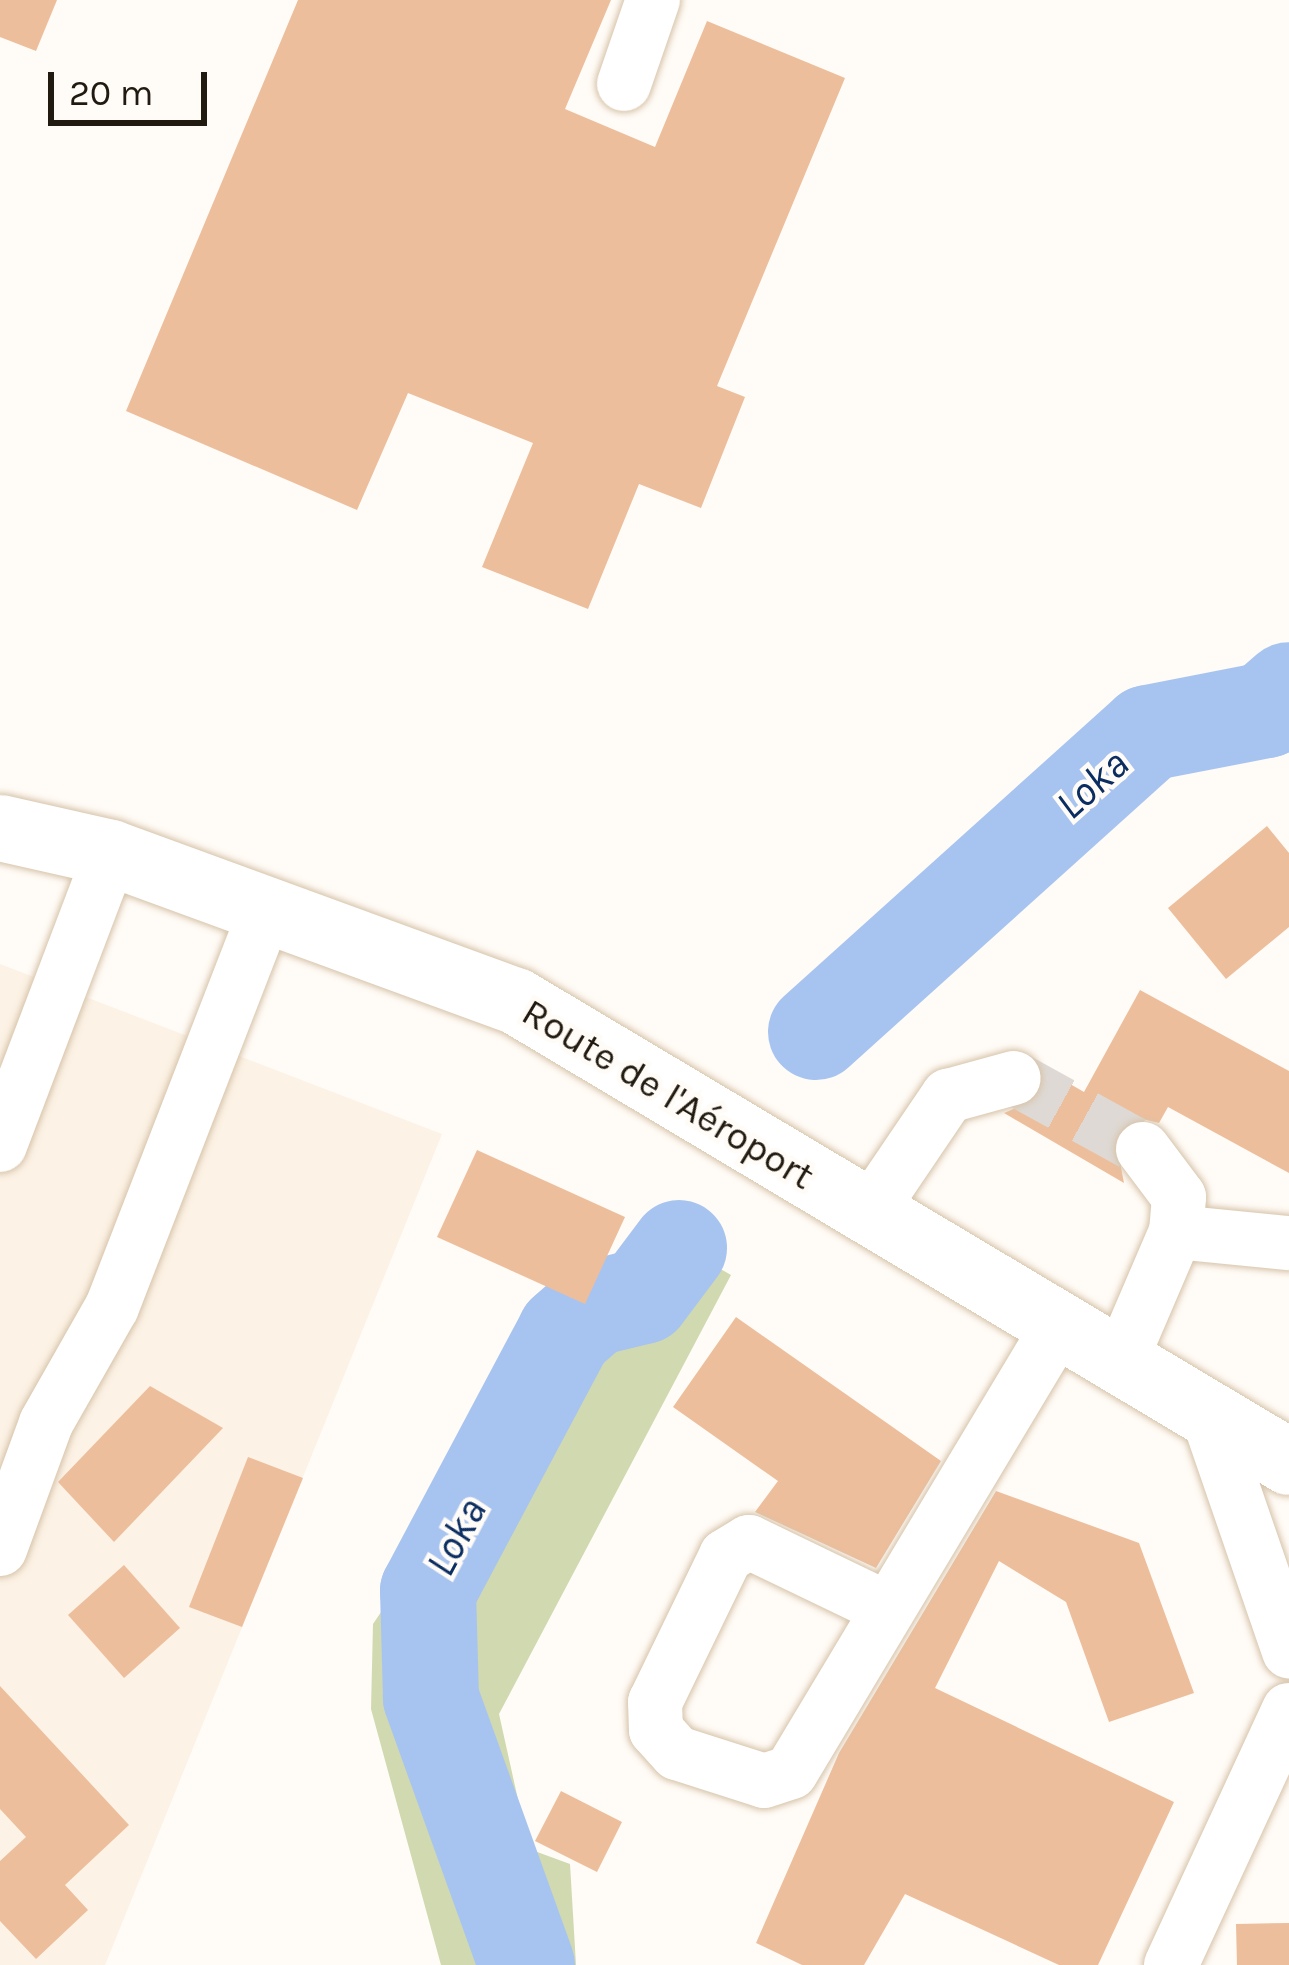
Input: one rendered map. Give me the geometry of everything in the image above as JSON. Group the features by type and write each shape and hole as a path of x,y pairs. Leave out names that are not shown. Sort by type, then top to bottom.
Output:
{"main road":[{"name":"Route de l'Aéroport","path":"0,829 111,853 516,1001 1118,1367 1289,1462"}],"street":[{"path":"624,84 653,0"},
{"path":"0,1144 111,853"},
{"path":"0,1549 46,1423 112,1307 267,908"},
{"path":"868,1214 948,1096 1014,1078"},
{"path":"1118,1367 1176,1232 1179,1197 1143,1149"},
{"path":"1176,1232 1289,1243"},
{"path":"884,1606 749,1542 726,1556 655,1702 656,1730 677,1753 764,1781 791,1772 836,1710 884,1606 1056,1330"},
{"path":"1208,1415 1287,1641"},
{"path":"1171,1965 1289,1710"}],"shaded area":[{"path":"0,964 442,1134 105,1965 0,1965"}],"green space":[{"path":"642,1224 731,1275 499,1714 529,1849 570,1864 576,1965 441,1965 371,1709 373,1624"}],"building":[{"path":"0,0 57,0 36,51 0,37"},
{"path":"298,0 611,0 565,109 655,147 707,21 845,78 717,386 745,397 701,508 639,484 588,609 482,567 533,443 408,393 357,510 126,411"},
{"path":"1267,826 1289,853 1289,927 1226,979 1168,908"},
{"path":"1140,990 1289,1071 1289,1173 1168,1107 1159,1123 1138,1118 1115,1136 1124,1183 1004,1113 1037,1099 1044,1069 1084,1092"},
{"path":"477,1150 625,1217 585,1304 437,1237"},
{"path":"736,1317 941,1461 876,1568 755,1512 778,1481 673,1407"},
{"path":"150,1386 223,1428 114,1542 58,1482"},
{"path":"248,1457 303,1478 242,1627 189,1607"},
{"path":"996,1491 1139,1543 1194,1693 1109,1722 1066,1602 999,1561 935,1688 1174,1802 1098,1965 1059,1965 905,1894 864,1965 802,1965 756,1943 839,1753"},
{"path":"124,1565 180,1628 124,1678 68,1615"},
{"path":"0,1686 129,1825 65,1885 88,1910 36,1959 0,1921 0,1861 26,1837 0,1809"},
{"path":"561,1791 622,1822 597,1872 535,1841"},
{"path":"1289,1923 1289,1965 1237,1965 1236,1924"}],"waterway":[{"name":"Loka","path":"816,1032 1148,733 1266,710 1289,690"},
{"name":"Loka","path":"527,1965 431,1698 428,1591 565,1333 594,1308 643,1296 679,1248"}],"tunnel":[{"path":"1014,1078 1143,1149"}]}
